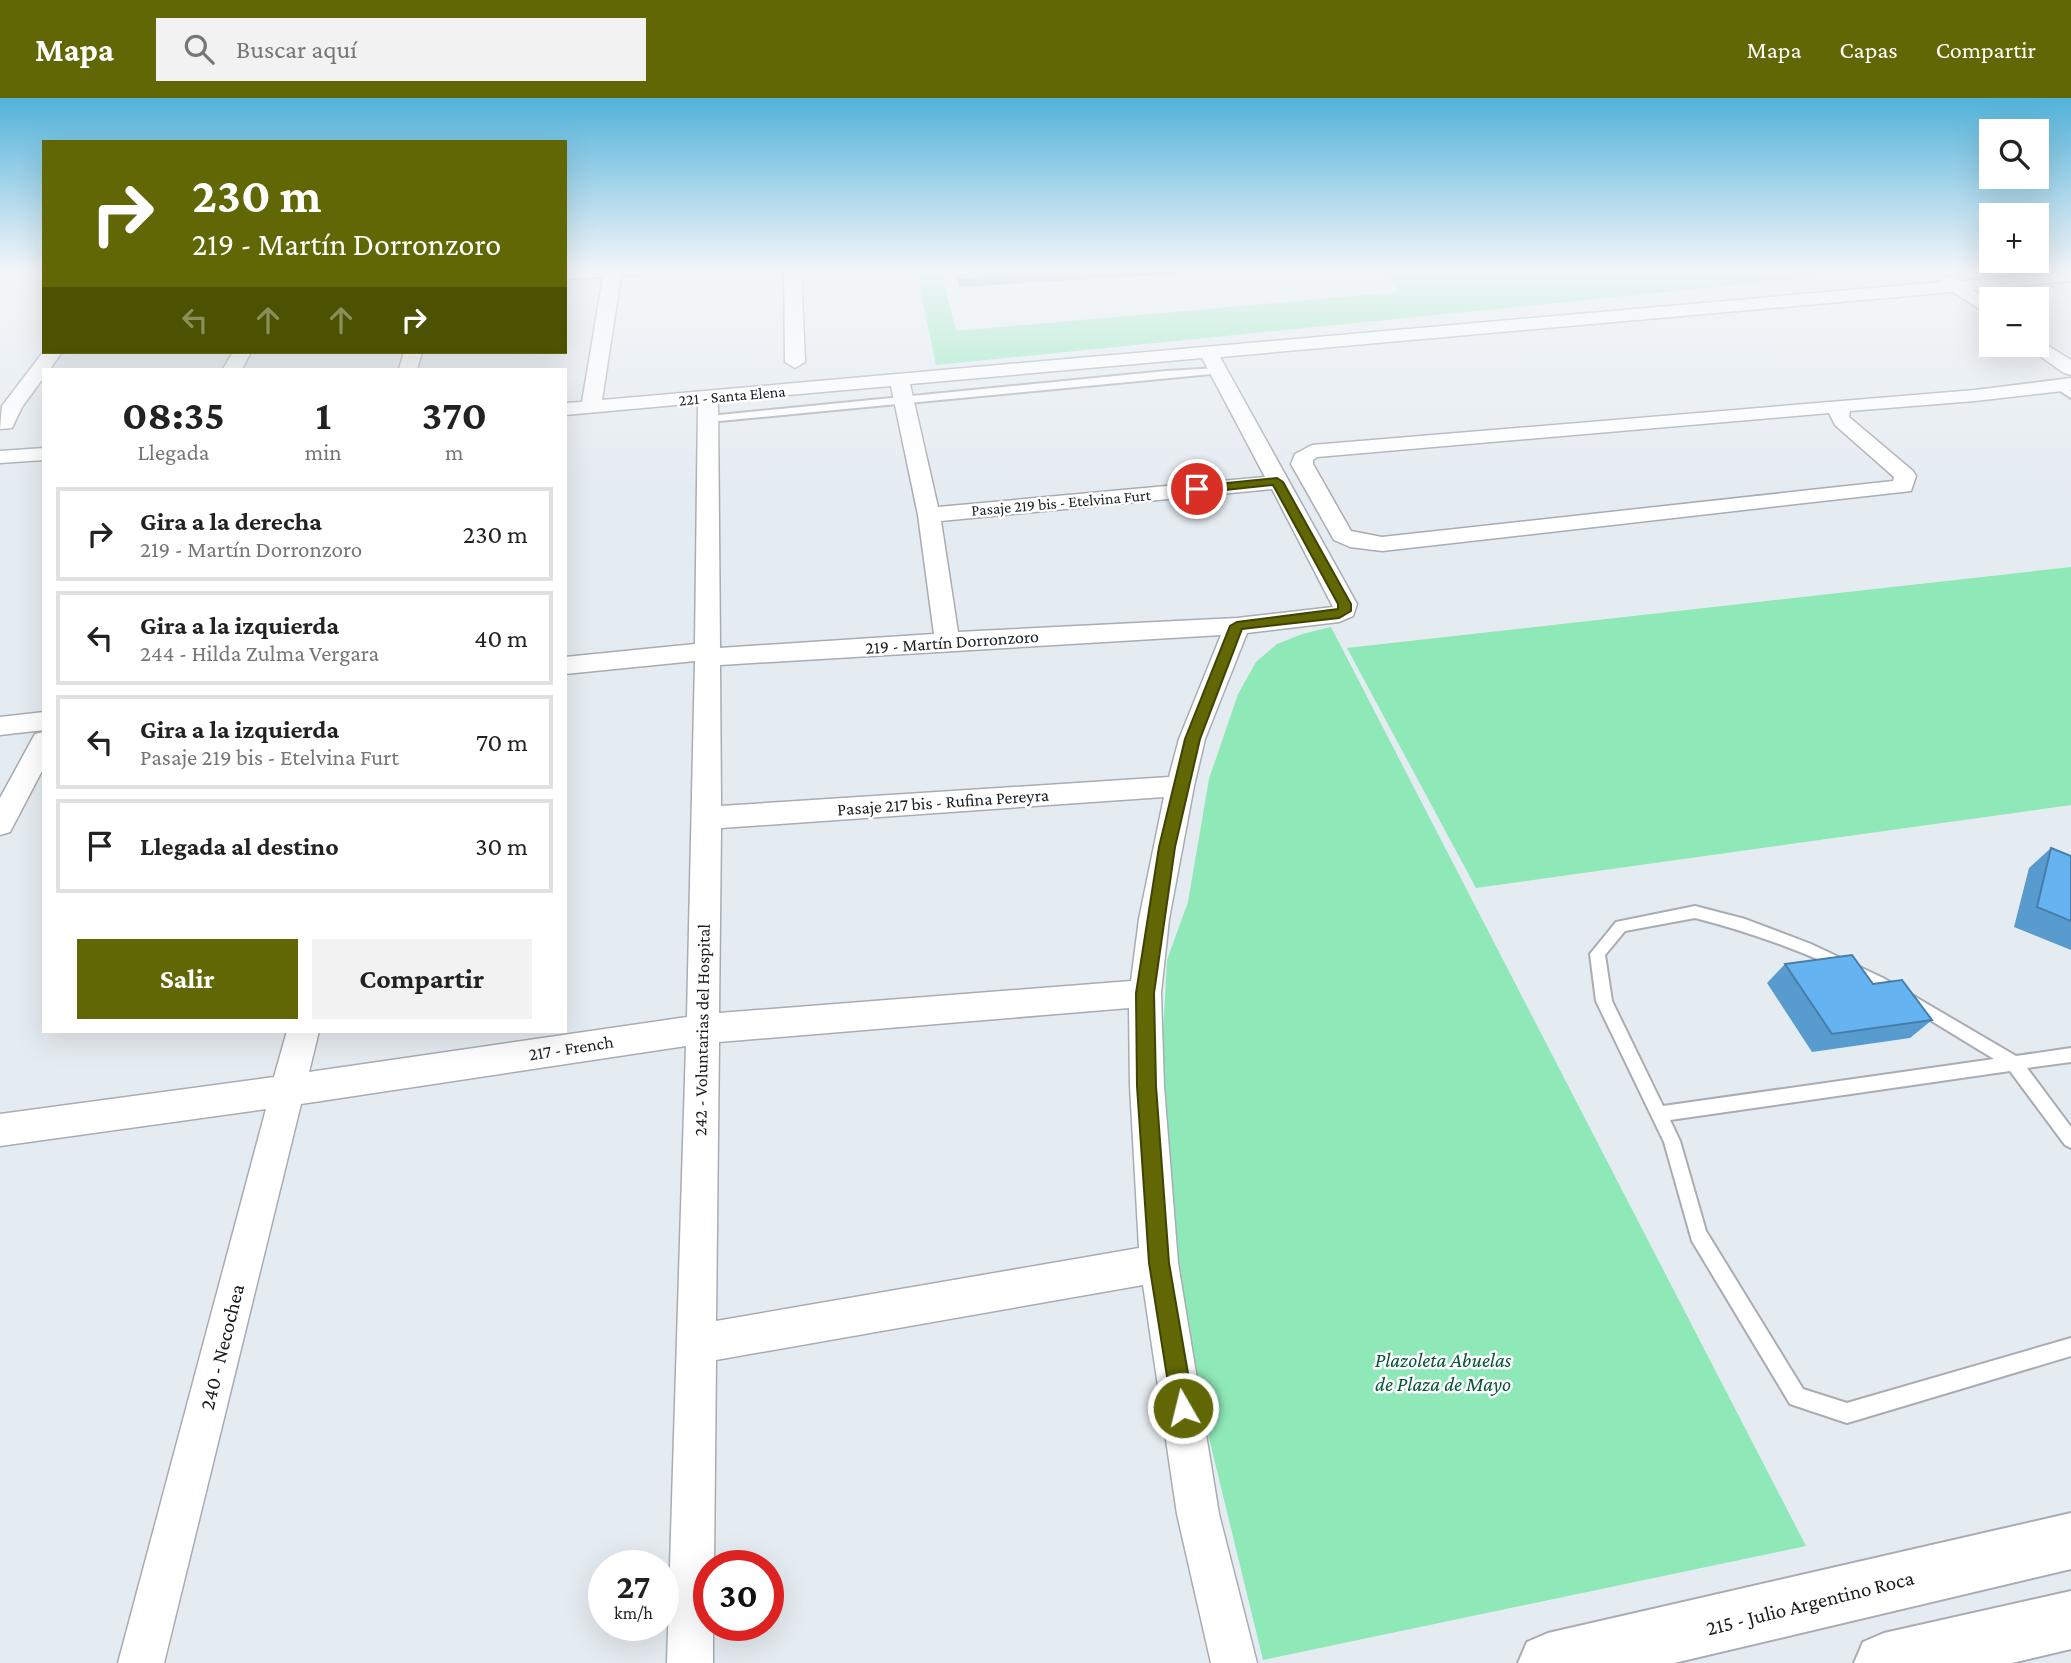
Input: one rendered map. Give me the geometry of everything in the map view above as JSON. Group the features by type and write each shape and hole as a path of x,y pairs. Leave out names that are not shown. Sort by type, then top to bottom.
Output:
{"street":[{"path":"591,406 601,342"},
{"path":"794,342 795,362"},
{"name":"221 - Santa Elena","path":"567,409 591,406 708,408 1214,363 1413,342"},
{"path":"2049,353 2071,369"},
{"path":"2,427 12,406 51,354"},
{"path":"56,368 66,354"},
{"path":"1214,363 1277,482"},
{"path":"2,427 42,387"},
{"path":"1842,406 1838,415 1842,421 1905,477 1903,486 1375,544 1350,540 1337,529 1302,464 1302,458 1312,451 1842,406 2067,388"},
{"path":"901,390 929,514 947,641"},
{"name":"242 - Voluntarias del Hospital","path":"690,1663 707,818 708,408"},
{"path":"0,457 42,454"},
{"name":"Pasaje 219 bis - Etelvina Furt","path":"929,514 1277,482"},
{"name":"219 - Martín Dorronzoro","path":"567,666 690,652 726,657 947,641 1237,626 1339,614 1344,611 1345,604 1277,482"},
{"path":"1234,1663 1198,1514 1159,1263 1147,1086 1145,993 1154,919 1180,786 1196,728 1237,626"},
{"path":"0,726 42,721"},
{"path":"0,824 42,745"},
{"name":"Pasaje 217 bis - Rufina Pereyra","path":"707,818 1180,786"},
{"name":"217 - French","path":"0,1130 287,1091 702,1029 1145,993"},
{"name":"240 - Necochea","path":"141,1663 302,1033"},
{"path":"698,1344 1159,1263"},
{"name":"215 - Julio Argentino Roca","path":"1548,1663 1636,1654 2071,1541"},
{"path":"1884,1663 2071,1620"}],"lane":[{"path":"2071,1140 2014,1063 1878,982 1806,948 1745,925 1695,912 1621,926 1597,954 1605,1001 1672,1140 1698,1235 1797,1398 1847,1413 2071,1347"},
{"path":"1658,1114 2071,1055"}],"green space":[{"path":"931,342 1165,342 936,365"},
{"path":"2071,567 2071,805 1476,888 1347,648"},
{"name":"Plazoleta Abuelas de Plaza de Mayo","path":"1331,627 1806,1546 1263,1660 1193,1372 1177,1272 1162,1055 1167,960 1188,902 1209,779 1238,694 1256,662 1277,644"}],"building":[{"path":"2051,848 2071,856 2071,921 2037,907"},
{"path":"1852,955 1873,984 1902,980 1932,1020 1832,1034 1785,964"}],"route":[{"path":"1183,1408 1159,1263 1147,1086 1145,993 1154,919 1167,847 1192,739 1221,660 1237,626 1339,614 1344,611 1345,604 1277,482 1197,489"}]}
